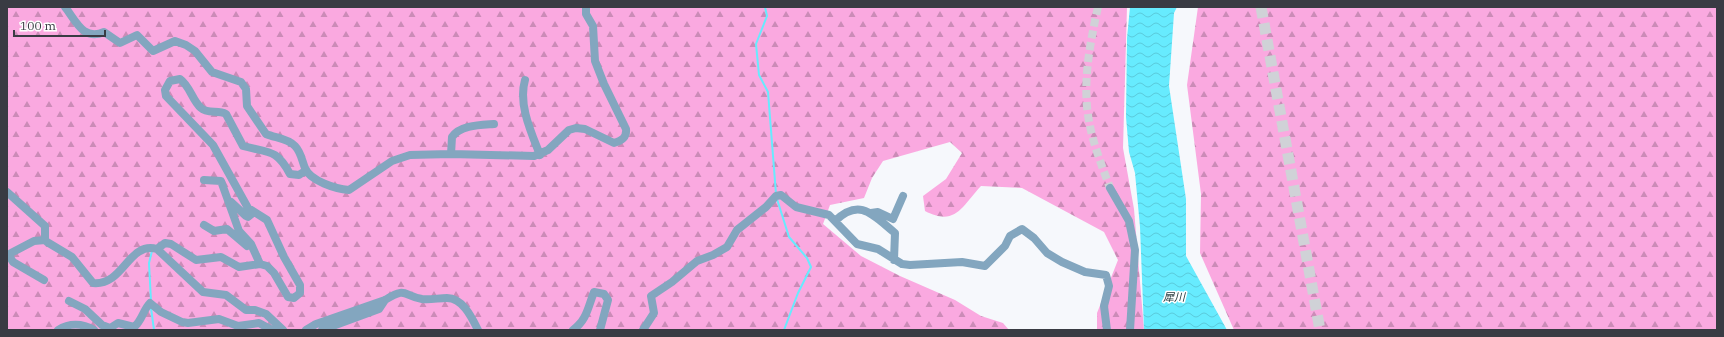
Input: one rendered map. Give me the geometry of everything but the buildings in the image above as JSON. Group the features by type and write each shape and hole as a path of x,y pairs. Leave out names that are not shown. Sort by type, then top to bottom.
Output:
{"street":[{"path":"64,7 88,34 95,35 104,32 120,43 137,35 153,52 176,41 181,42 195,51 212,72 241,82 246,89 247,106 266,134 286,140 295,146 300,153 306,171 315,179 349,190 400,158 410,155 451,154 525,157 540,155 548,150 569,130 576,128 584,129 614,143 623,140 626,135 626,129 604,84 595,61 593,26 586,14 586,7"},
{"path":"204,226 214,230 230,230 247,246 251,254 260,264 270,269 288,297 294,298 300,293 300,285 284,257 270,225 265,218 254,213 243,201 214,145 166,96 165,90 170,81 180,79 186,84 200,108 226,114 243,146 276,154 284,162 290,174 299,175 306,171"},
{"path":"525,80 522,89 527,123 540,155"},
{"path":"451,154 452,137 457,132 478,126 494,124"},
{"path":"204,180 221,181 239,231 251,244 260,264"},
{"path":"1110,188 1129,221 1135,250 1130,330"},
{"path":"7,192 45,226 45,240"},
{"path":"643,330 654,313 651,296 653,293 672,282 697,261 713,255 727,247 736,230 766,207 777,196 785,197 796,207 829,215 857,244 878,249 894,260 910,265 962,262 985,266 1005,246 1010,236 1022,229 1034,238 1047,253 1062,262 1085,272 1106,275 1110,286 1104,306 1107,330"},
{"path":"871,213 878,212 894,219 903,196"},
{"path":"228,200 248,217 254,213"},
{"path":"835,221 845,212 850,210 857,209 871,213 895,232 894,260"},
{"path":"42,276 13,262 10,257 11,253 34,241 45,240 72,258 92,283 106,283 121,270 135,254 150,247 157,249 203,292 209,294 226,295 246,310 254,310 266,314 283,330"},
{"path":"157,249 165,243 171,244 196,260 221,257 243,267 260,264"},
{"path":"306,330 316,324 385,300 394,294 405,292 421,299 453,299 468,311 478,330"},
{"path":"573,330 579,326 588,315 594,292 604,294 608,300 600,330"},
{"path":"322,330 379,309 385,300"},
{"path":"69,301 84,309 102,325 109,329 118,323 134,327 138,324 145,308 150,303 161,312 188,323 219,319 238,326 259,323 272,330"},
{"path":"58,330 65,326 76,325 94,330"}],"green space":[{"path":"7,7 1127,7 1123,148 1134,209 1144,330 1097,330 1097,313 1118,260 1104,232 1022,188 981,186 958,212 944,217 925,211 923,196 946,179 962,153 950,142 883,161 872,178 864,198 830,205 823,224 861,256 900,276 955,300 981,316 1003,323 1009,330 7,330"},
{"path":"1198,7 1717,7 1717,330 1234,330 1200,253 1201,194 1187,85"}],"water":[{"name":"犀川","path":"1130,7 1177,7 1174,13 1169,86 1186,199 1186,256 1227,330 1144,330 1140,227 1135,173 1129,152 1126,117 1127,38"}],"waterway":[{"path":"765,7 767,16 756,44 759,75 768,92 776,194"},
{"path":"777,199 789,237 807,258 811,267 798,293 784,330"},
{"path":"151,301 149,263 152,251"},
{"path":"151,308 154,330"}],"tunnel":[{"path":"1098,7 1088,63 1086,92 1089,121 1093,138 1110,188"},
{"path":"1261,7 1320,330"}]}
